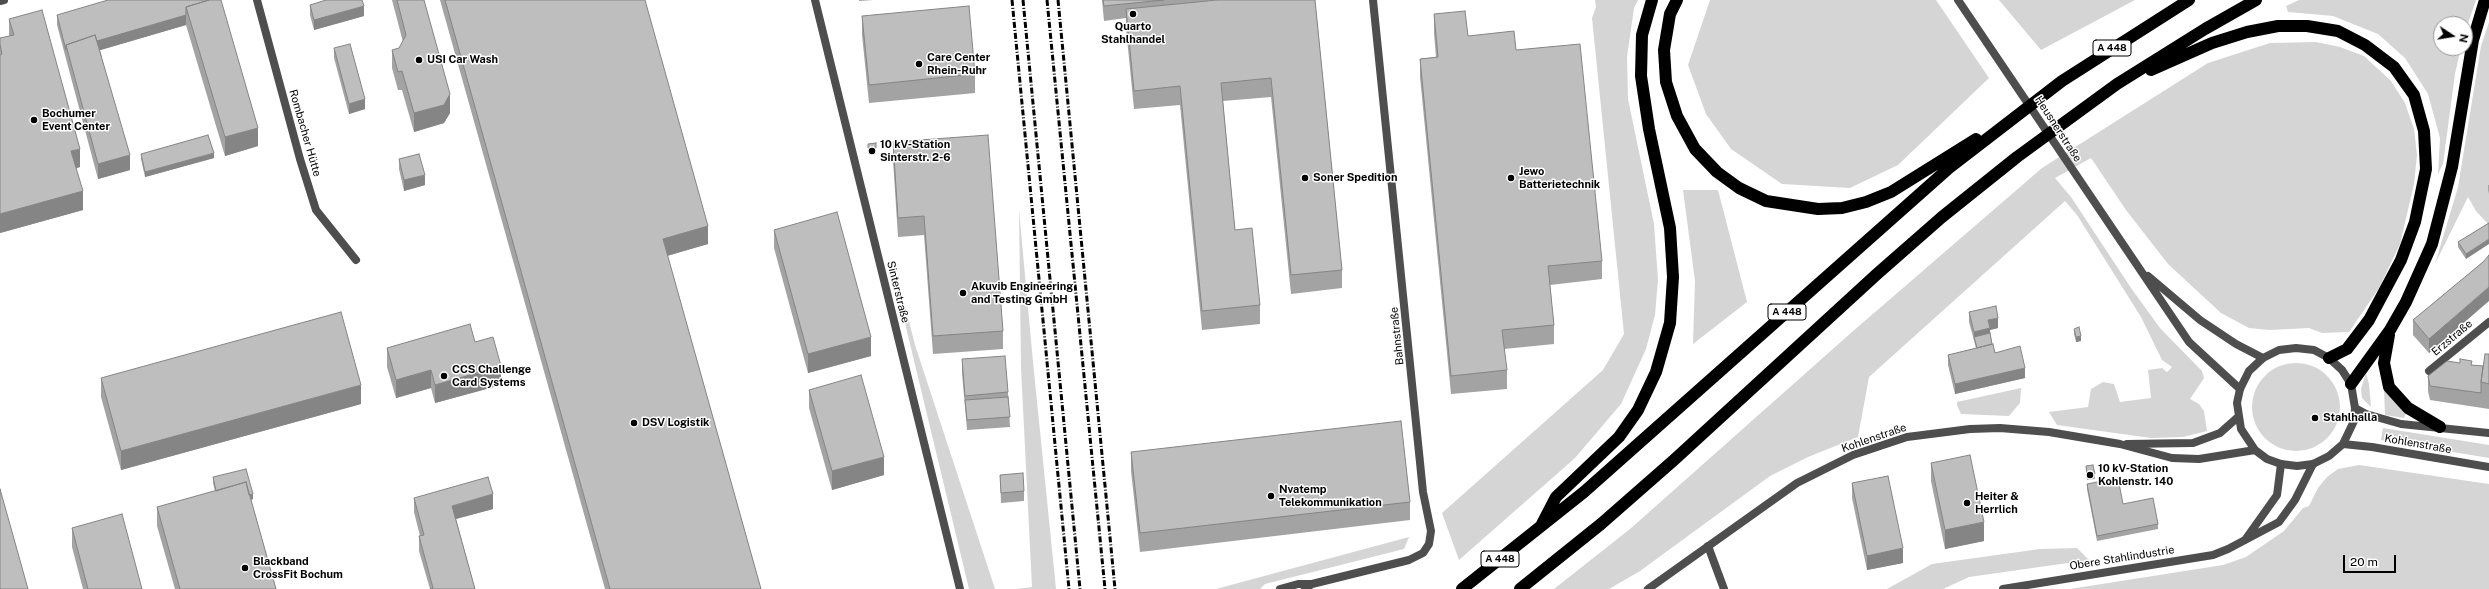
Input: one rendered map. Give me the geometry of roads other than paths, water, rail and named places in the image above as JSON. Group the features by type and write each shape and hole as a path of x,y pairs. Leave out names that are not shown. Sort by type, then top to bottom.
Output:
{"highway":[{"path":"1539,529 1556,497 1619,437 1638,410 1656,372 1670,323 1673,300 1673,253 1641,76 1642,35 1652,0"},
{"path":"1677,0 1670,14 1664,50 1666,82 1677,116 1695,149 1717,172 1739,188 1766,201 1818,209 1842,208 1866,202 1891,192 2037,100"},
{"name":"A 448","path":"1462,589 1539,529 1715,377 1949,168 2068,77 2189,0"},
{"name":"A 448","path":"1520,589 1601,524 1674,460 1865,284 1942,217 2017,157 2117,84 2205,29 2256,0"},
{"path":"2351,384 2390,330 2420,272 2441,215 2473,40 2486,0"},
{"path":"2117,84 2212,43 2278,26 2307,26 2338,31 2365,45 2394,67 2414,95 2424,131 2426,169 2420,205 2401,260 2369,320 2347,349 2329,358"},
{"path":"2390,330 2384,363 2389,387 2408,408 2440,427"}],"street":[{"path":"0,1 4,0"},
{"name":"Rombacher Hütte","path":"257,0 300,159 316,210 356,260"},
{"name":"Sinterstraße","path":"815,0 960,589"},
{"name":"Bahnstraße","path":"1280,589 1298,584 1309,587 1409,560 1422,553 1429,544 1431,531 1423,492 1373,0"},
{"name":"Heusnerstraße","path":"1958,0 2009,74 2121,244 2141,270 2189,342 2240,389"},
{"name":"Heusnerstraße","path":"2141,270 2200,320 2236,344 2264,358"},
{"name":"Erzstraße","path":"2429,371 2489,322"},
{"path":"2296,348 2314,350 2329,358 2342,370 2351,384 2355,408 2354,421 2342,444 2330,456 2314,464 2297,466 2281,464 2267,459 2255,450 2247,440 2238,417 2237,403 2240,389 2249,371 2264,358 2279,350 2296,348"},
{"name":"Kohlenstraße","path":"2355,408 2378,419 2489,433"},
{"name":"Kohlenstraße","path":"2120,444 2193,443 2220,433 2238,417"},
{"name":"Kohlenstraße","path":"1648,589 1797,483 1853,455 1907,437 1970,428 2029,429 2120,444 2172,458 2200,459 2255,450"},
{"name":"Kohlenstraße","path":"2342,444 2372,447 2489,467"},
{"path":"2242,544 2277,496 2281,464"},
{"name":"Obere Stahlindustrie","path":"2003,589 2213,555 2242,544 2279,522 2295,500 2314,464"},
{"path":"1708,546 1724,589"}],"railway":[{"path":"1012,0 1069,589"},
{"path":"1023,0 1080,589"},
{"path":"1047,0 1105,589"},
{"path":"1058,0 1115,589"}],"place":[{"name":"Quarto Stahlhandel","path":"1133,14"},
{"name":"USI Car Wash","path":"419,60"},
{"name":"Care Center Rhein-Ruhr","path":"919,64"},
{"name":"Bochumer Event Center","path":"34,120"},
{"name":"10 kV-Station Sinterstr. 2-6","path":"872,151"},
{"name":"Soner Spedition","path":"1305,178"},
{"name":"Jewo Batterietechnik","path":"1511,178"},
{"name":"Akuvib Engineering and Testing GmbH","path":"963,293"},
{"name":"CCS Challenge Card Systems","path":"444,376"},
{"name":"Stahlhalla","path":"2315,418"},
{"name":"DSV Logistik","path":"634,423"},
{"name":"10 kV-Station Kohlenstr. 140","path":"2090,475"},
{"name":"Nvatemp Telekommunikation","path":"1271,496"},
{"name":"Heiter & Herrlich","path":"1967,503"},
{"name":"Blackband CrossFit Bochum","path":"245,568"}]}
